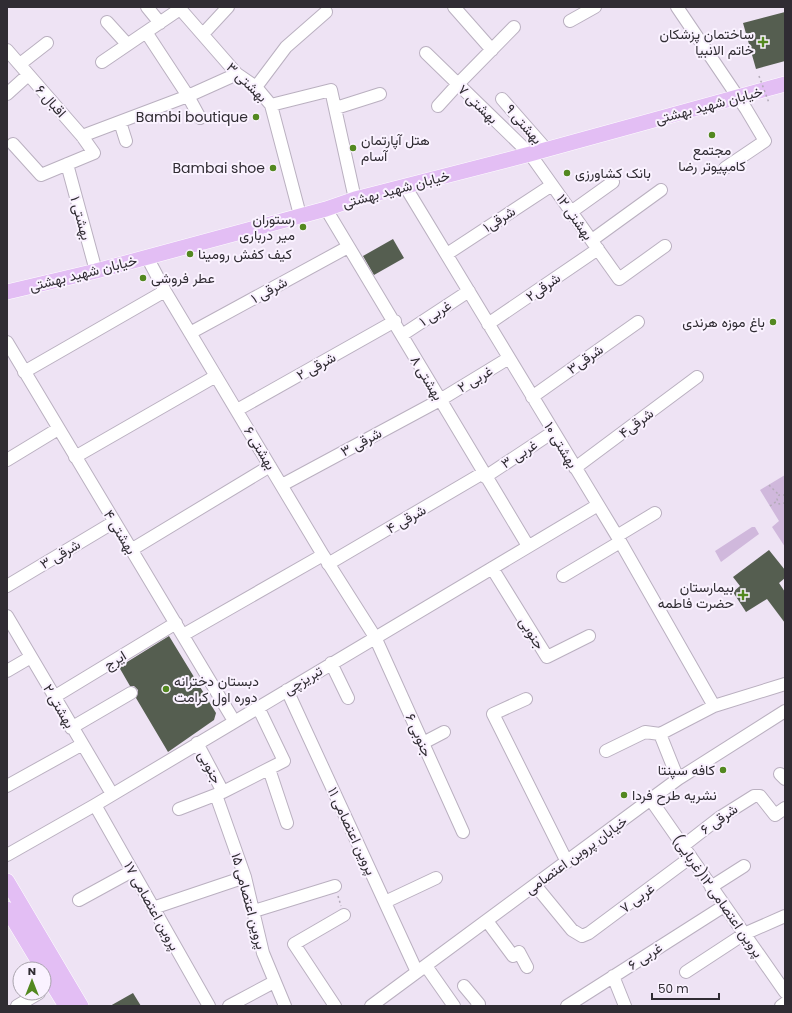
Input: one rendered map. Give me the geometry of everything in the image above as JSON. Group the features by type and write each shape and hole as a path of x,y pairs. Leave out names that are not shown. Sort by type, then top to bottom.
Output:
{"main road":[{"name":"خیابان شهید بهشتی","path":"8,289 96,271 326,209 355,199 530,154 785,84"},
{"path":"7,881 81,1006"},
{"path":"7,909 39,961"},
{"path":"52,992 66,1006"}],"street":[{"path":"102,62 160,23 147,7"},
{"path":"203,34 228,7"},
{"path":"454,7 492,50"},
{"path":"570,21 595,7"},
{"path":"677,7 738,97 765,142 725,168"},
{"name":"بهشتی ۳","path":"160,23 180,10 203,34 237,74 256,87 271,105 300,215"},
{"path":"256,87 286,47 326,12"},
{"path":"107,22 127,44"},
{"path":"438,106 514,27"},
{"path":"146,32 188,96 200,118"},
{"path":"20,64 47,43"},
{"name":"اقبال ۶","path":"7,50 82,136 94,153 67,164"},
{"name":"بهشتی ۷","path":"426,54 530,154"},
{"path":"82,136 188,96 237,74"},
{"path":"7,94 28,75"},
{"path":"271,105 331,90 355,199"},
{"path":"336,108 380,94"},
{"name":"بهشتی ۹","path":"502,99 546,149"},
{"path":"120,122 126,141"},
{"path":"12,144 41,175 67,164"},
{"name":"بهشتی ۱۲","path":"530,154 619,279 664,246"},
{"name":"بهشتی ۱","path":"67,164 96,271"},
{"path":"571,212 613,182"},
{"name":"شرقی۱","path":"446,254 552,184"},
{"name":"بهشتی ۱۰","path":"405,186 598,505 714,706"},
{"path":"595,245 661,190"},
{"name":"بهشتی ۸","path":"326,209 348,247 395,321 484,475 528,546"},
{"name":"شرقی۲","path":"488,324 595,245"},
{"name":"شرقی ۱","path":"190,333 348,247"},
{"name":"بهشتی ۶","path":"147,257 165,291 282,485 325,560 375,637"},
{"path":"24,372 165,291"},
{"name":"غربی ۱","path":"402,335 469,291"},
{"name":"شرقی ۲","path":"237,410 395,321"},
{"name":"شرقی۳","path":"532,397 638,322"},
{"name":"بهشتی ۴","path":"7,342 130,550 176,623 234,721"},
{"name":"غربی ۲","path":"440,400 510,358"},
{"path":"75,457 216,376"},
{"name":"شرقی۴","path":"575,468 697,377"},
{"name":"شرقی ۳","path":"282,485 440,400"},
{"path":"7,460 58,429"},
{"name":"غربی ۳","path":"484,475 553,432"},
{"path":"130,550 270,466"},
{"name":"شرقی ۴","path":"183,635 484,475"},
{"name":"تبریزچی","path":"7,855 95,805 598,505"},
{"path":"563,576 655,513"},
{"name":"۳ شرقی","path":"7,586 114,522"},
{"name":"جنوبی","path":"492,568 547,658 590,636"},
{"name":"بهشتی ۲","path":"7,616 81,745 112,794"},
{"name":"ایرج","path":"54,697 176,623"},
{"name":"جنوبی ۶","path":"375,637 463,832"},
{"path":"7,671 31,657"},
{"path":"331,663 348,698"},
{"path":"606,751 645,732 660,734 714,706 785,684"},
{"name":"پروین اعتصامی ۱۱","path":"287,690 385,902 422,969 454,1006"},
{"path":"72,728 131,693"},
{"path":"526,700 493,714 567,862"},
{"path":"179,809 220,793 284,761 258,707"},
{"name":"خیابان پروین اعتصامی","path":"371,1006 678,780 785,711"},
{"path":"423,743 444,732"},
{"path":"660,734 678,780"},
{"name":"جنوبی","path":"198,743 220,793"},
{"path":"7,786 81,745"},
{"path":"269,769 287,823"},
{"name":"پروین اعتصامی ۱۵","path":"220,793 245,877 263,953 285,1006"},
{"name":"شرقی ۶","path":"683,846 719,818 757,795 775,815 785,808"},
{"name":"پروین اعتصامی ۱۲(غربایی)","path":"651,800 785,992"},
{"name":"پروین اعتصامی ۱۷","path":"95,805 209,1006"},
{"name":"غربی ۷","path":"535,885 572,930 582,936 589,933 691,858"},
{"path":"712,887 744,866"},
{"path":"79,900 132,871"},
{"path":"153,908 245,877"},
{"path":"385,902 436,878"},
{"path":"254,911 335,886"},
{"name":"غربی ۶","path":"567,1006 724,906"},
{"path":"335,1006 294,944 344,915"},
{"path":"686,972 744,934 785,916"},
{"path":"487,921 513,956 518,952 526,967"},
{"path":"614,976 626,1006"},
{"path":"229,1006 274,982"},
{"path":"464,986 479,1004 477,1006"},
{"path":"781,1006 785,1003"}],"path":[{"path":"759,76 769,103"},
{"path":"770,485 779,495 785,495"},
{"path":"770,506 777,501 779,495"},
{"path":"777,501 781,504 785,504"},
{"path":"335,886 344,915"}],"shaded area":[{"path":"785,475 785,547 772,527 779,521 760,490"},
{"path":"752,527 755,527 759,534 721,562 715,551"}],"building":[{"name":"ساختمان پزشکان خاتم الانبیا","path":"785,12 785,61 756,69 743,23"},
{"path":"393,239 404,258 374,275 363,256"},
{"path":"769,550 785,570 785,578 779,583 785,592 785,623 767,599 746,612 733,592 740,586 733,577"},
{"name":"دبستان دخترانه دوره اول کرامت","path":"169,636 216,713 214,720 168,752 136,698 138,690 134,686 130,686 119,667"},
{"path":"133,993 141,1006 110,1006"}],"place":[{"name":"ساختمان پزشکان خاتم الانبیا","path":"763,42"},
{"name":"Bambi boutique","path":"256,117"},
{"name":"مجتمع کامپیوتر رضا","path":"712,135"},
{"name":"هتل آپارتمان آسام","path":"353,148"},
{"name":"Bambai shoe","path":"273,168"},
{"name":"بانک کشاورزی","path":"567,173"},
{"name":"رستوران میر درباری","path":"303,227"},
{"name":"کیف کفش رومینا","path":"190,254"},
{"name":"عطر فروشی","path":"143,278"},
{"name":"باغ موزه هرندی","path":"773,322"},
{"name":"بیمارستان حضرت فاطمه","path":"743,595"},
{"name":"دبستان دخترانه دوره اول کرامت","path":"166,689"},
{"name":"کافه سپنتا","path":"723,770"},
{"name":"نشریه طرح فردا","path":"624,795"}]}
